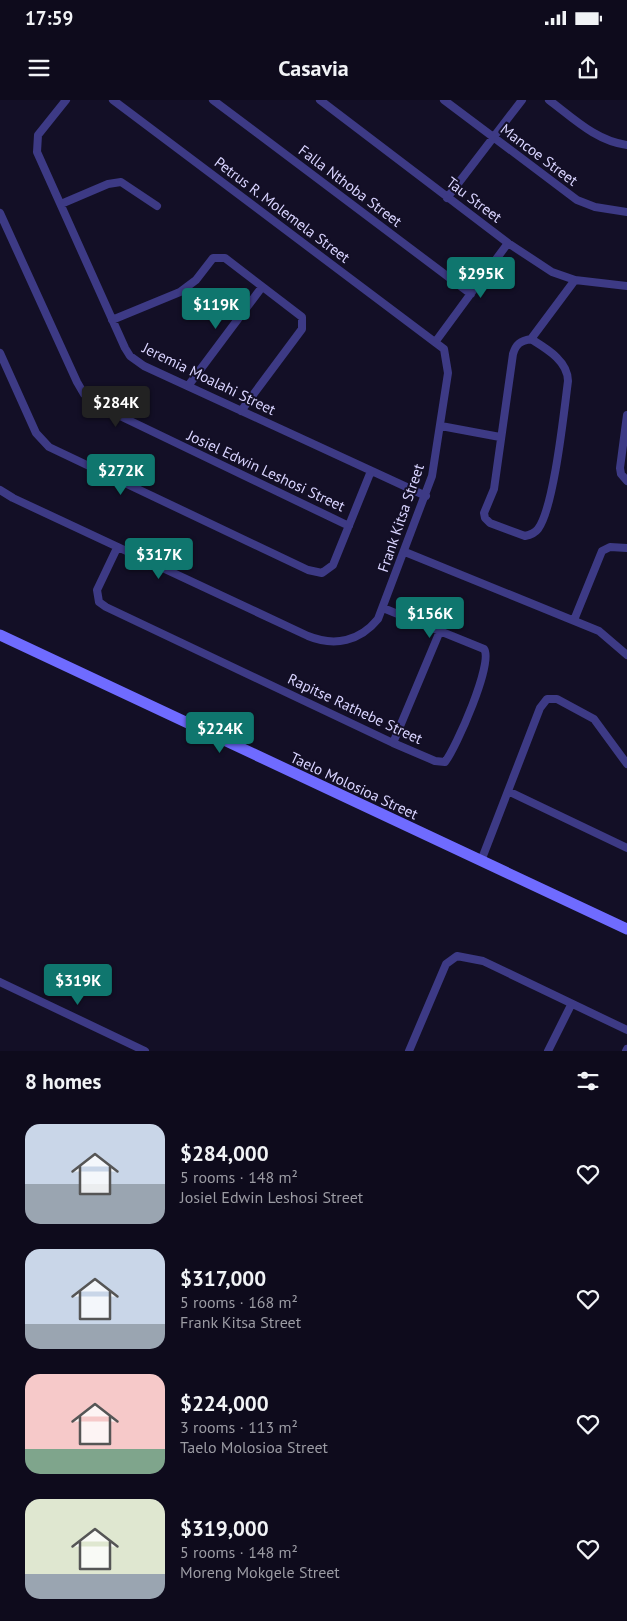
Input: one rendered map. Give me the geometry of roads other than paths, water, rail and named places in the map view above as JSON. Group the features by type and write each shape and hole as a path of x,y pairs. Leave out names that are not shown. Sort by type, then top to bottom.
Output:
{"street":[{"name":"Jeremia Moalahi Street","path":"66,100 38,135 36,143 40,161 125,348 136,361 426,496"},
{"name":"Petrus R. Molemela Street","path":"113,100 436,342"},
{"name":"Falla Nthoba Street","path":"212,100 471,294"},
{"name":"Tau Street","path":"320,100 447,198 508,243 552,272 575,280 627,286"},
{"name":"Mancoe Street","path":"444,100 576,200 595,207 627,212"},
{"path":"447,198 495,138 522,100"},
{"path":"549,100 606,140 627,145"},
{"path":"60,204 108,184 120,182 157,206"},
{"name":"Josiel Edwin Leshosi Street","path":"0,213 77,382 84,394 93,403 348,526"},
{"path":"436,342 508,243"},
{"path":"112,320 180,292 196,280 209,261 216,257 225,258 302,317 304,321 302,328 241,411"},
{"path":"531,339 564,365 568,373 568,381 549,501 540,527 530,535 525,536 490,523 485,518 484,513 494,489 513,354 516,346 521,341 531,339 575,280"},
{"path":"188,386 262,287"},
{"name":"Frank Kitsa Street","path":"0,490 117,548 315,639 332,642 358,637 368,630 384,608 426,496 441,426 448,364 444,349 436,342"},
{"path":"0,353 36,433 41,440 56,452 317,573 327,571 333,565 371,471"},
{"path":"627,414 620,468 621,474 627,481"},
{"path":"441,426 500,437"},
{"path":"574,620 602,551 610,547 627,548"},
{"name":"Rapitse Rathebe Street","path":"117,548 97,590 99,602 106,608 393,743 435,762 445,762 474,698 487,662 487,652 484,649 384,608"},
{"path":"405,552 599,631 627,654"},
{"path":"393,743 440,631"},
{"name":"Taelo Molosioa Street","path":"0,635 627,929"},
{"path":"481,861 543,702 551,698 594,719 627,764"},
{"path":"508,791 627,848"},
{"path":"409,1051 446,964 457,956 483,961 627,1030"},
{"path":"0,982 145,1051"},
{"path":"548,1051 571,1004"}]}
